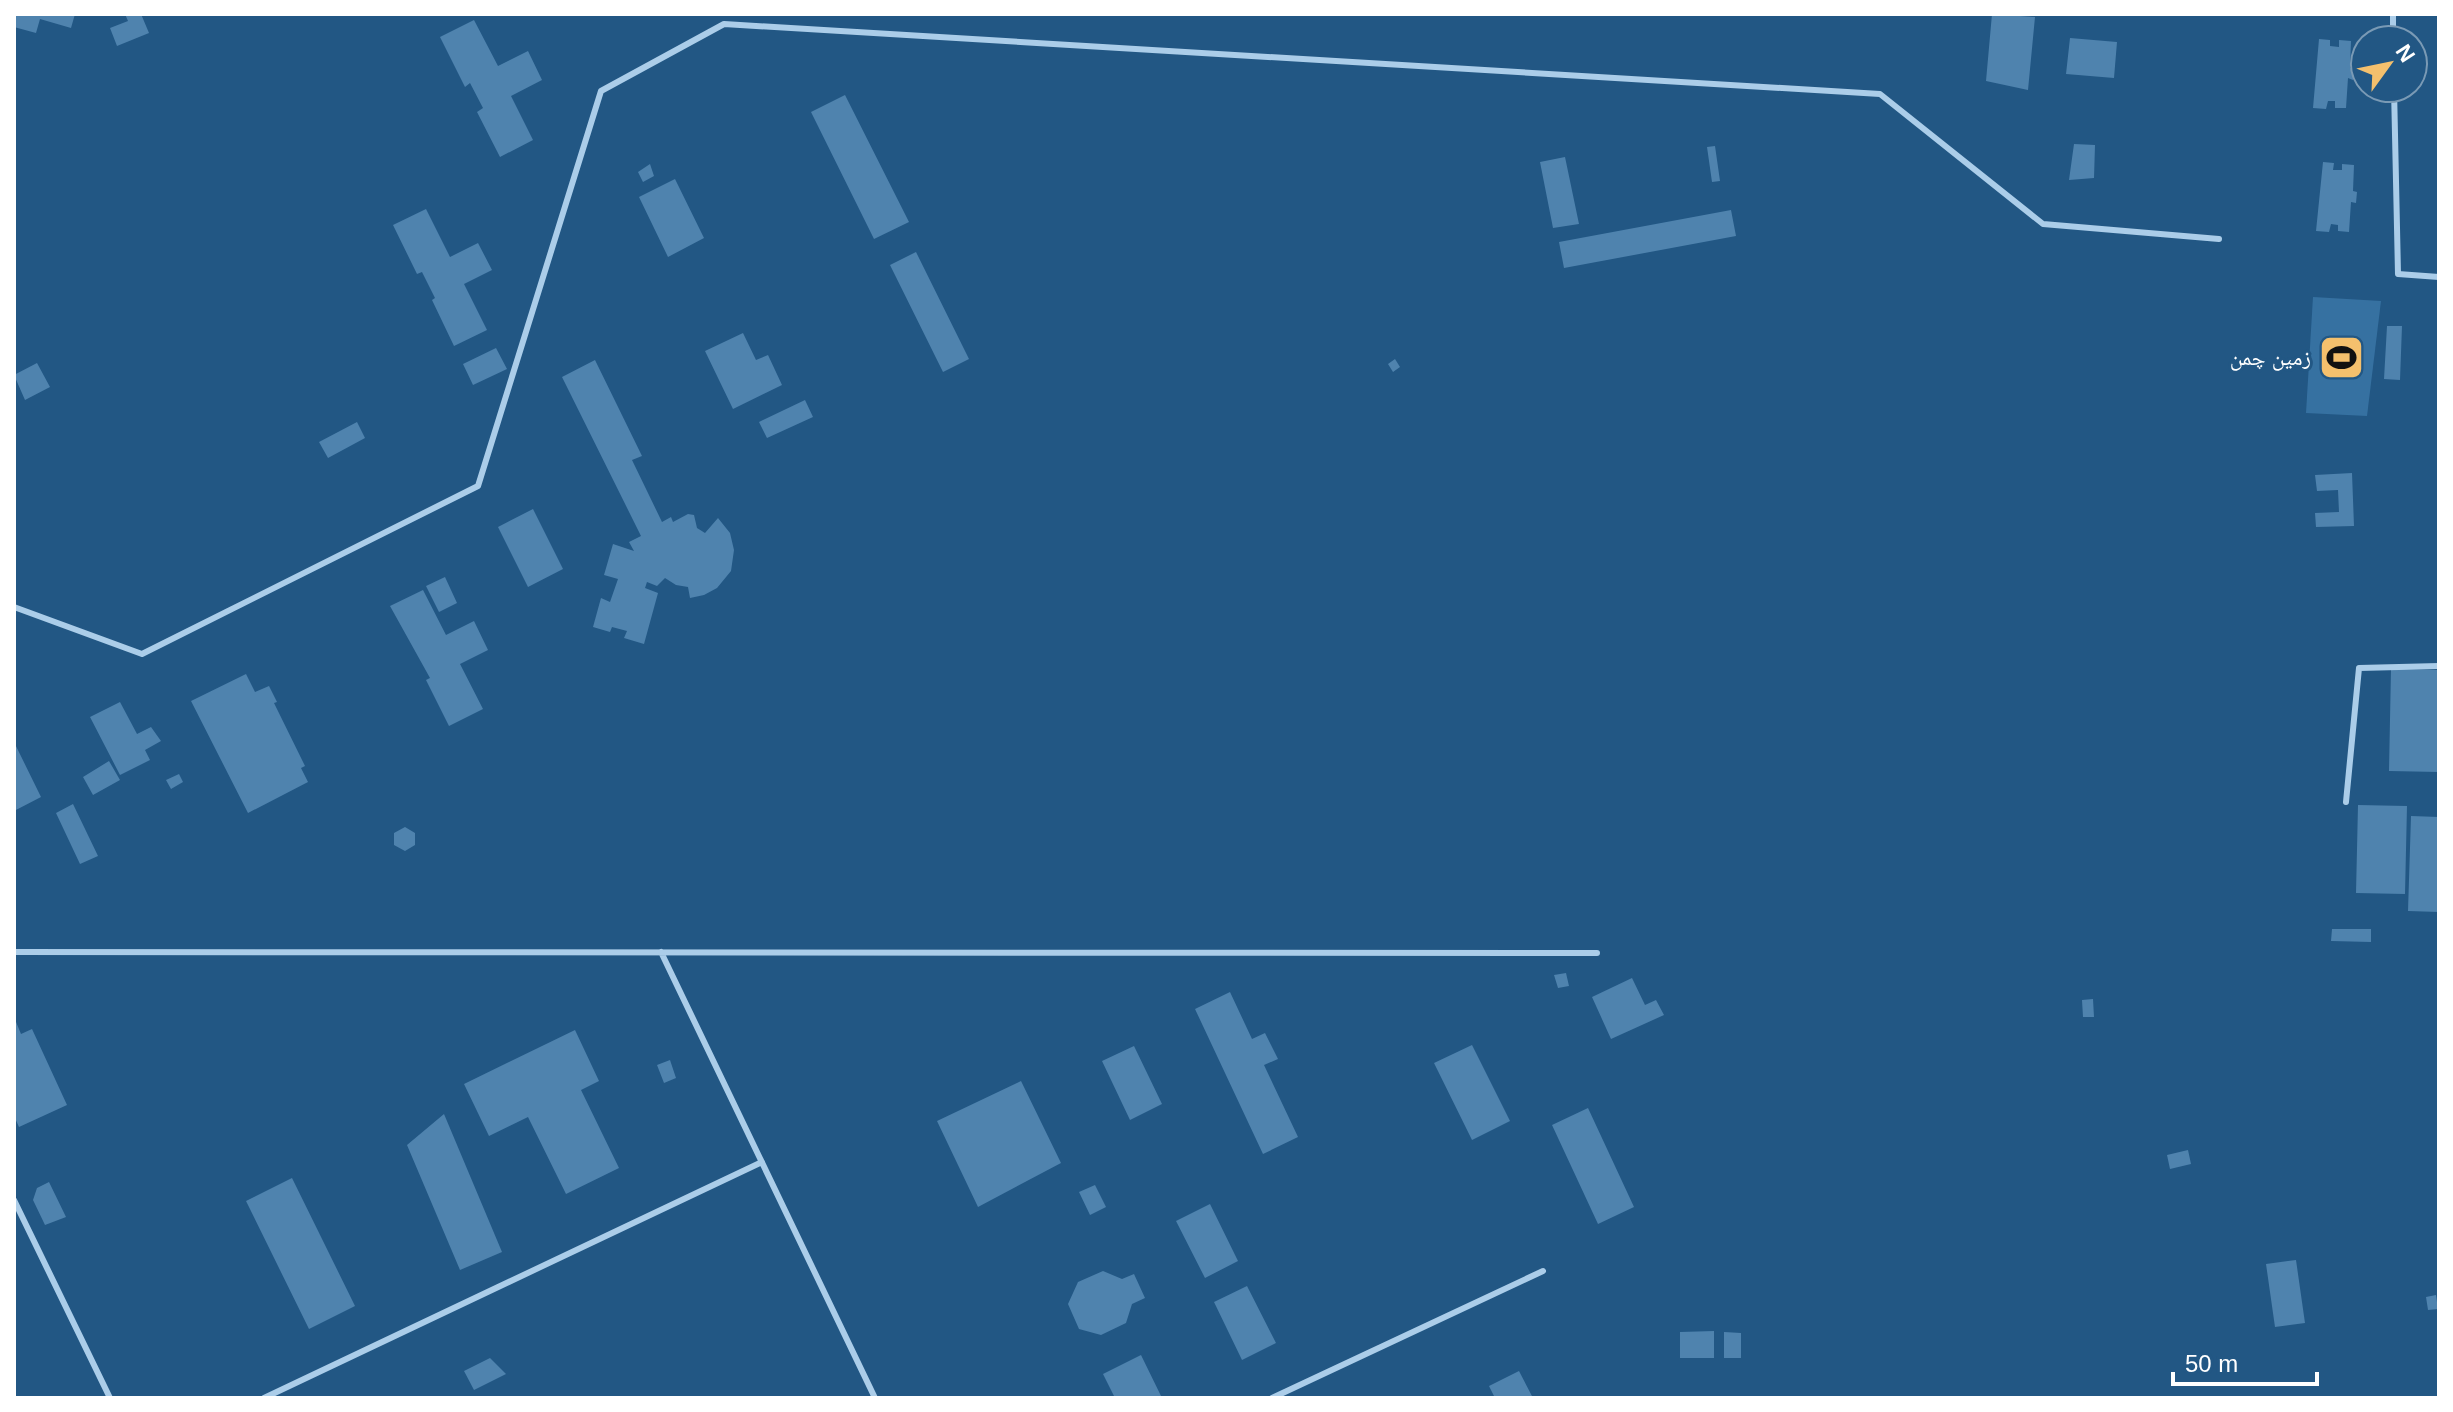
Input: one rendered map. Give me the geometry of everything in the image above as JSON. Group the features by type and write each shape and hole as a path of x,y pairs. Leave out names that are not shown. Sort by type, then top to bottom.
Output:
{"lane":[{"path":"14,607 142,654 478,486 601,91 724,24 1880,94 2043,224 2219,239"},
{"path":"2394,104 2398,274 2439,277"},
{"path":"2346,802 2359,668 2439,666"},
{"path":"14,952 1597,953"},
{"path":"661,952 875,1398"},
{"path":"264,1398 762,1162"},
{"path":"14,1200 110,1398"},
{"path":"1272,1398 1543,1271"}],"shaded area":[{"name":"زمین چمن","path":"2313,297 2381,301 2367,416 2306,413"}],"building":[{"path":"14,14 75,14 71,28 40,19 36,33 14,27"},
{"path":"125,14 141,14 149,33 117,46 110,28 128,21"},
{"path":"1992,14 2035,17 2028,90 1986,81"},
{"path":"474,20 498,66 528,51 542,80 511,96 533,140 500,157 477,112 483,108 470,83 465,87 440,37"},
{"path":"2070,38 2117,42 2114,78 2066,74"},
{"path":"2319,39 2330,40 2330,46 2339,47 2339,40 2349,41 2346,108 2335,108 2335,101 2328,101 2326,109 2313,108"},
{"path":"845,95 909,222 874,239 811,112"},
{"path":"2074,144 2095,145 2094,178 2069,180"},
{"path":"1715,146 1720,181 1712,182 1707,147"},
{"path":"1565,157 1579,224 1553,228 1540,162"},
{"path":"2323,162 2334,163 2333,170 2342,170 2342,164 2354,165 2353,191 2357,192 2356,203 2351,202 2349,232 2338,231 2338,225 2331,224 2329,232 2316,231"},
{"path":"650,164 654,176 643,182 638,172"},
{"path":"675,179 704,238 668,257 639,197"},
{"path":"426,209 450,257 478,243 492,270 464,284 487,330 454,346 422,272 417,274 393,225"},
{"path":"1731,210 1736,236 1564,268 1559,242"},
{"path":"916,252 969,359 943,372 890,265"},
{"path":"2387,326 2402,326 2400,380 2384,379"},
{"path":"743,333 756,360 768,355 782,385 733,409 705,351"},
{"path":"496,348 507,369 473,385 463,364"},
{"path":"1395,359 1400,367 1393,372 1388,364"},
{"path":"595,360 642,456 632,460 662,522 671,517 673,522 688,514 694,515 697,528 705,533 718,518 730,533 734,550 731,571 717,588 704,595 690,598 688,587 676,585 665,578 657,586 647,582 645,588 658,593 644,644 624,638 627,631 612,627 610,632 593,627 601,598 610,602 618,579 604,575 613,544 634,551 629,542 641,536 562,377"},
{"path":"37,363 50,387 25,400 14,375"},
{"path":"805,400 813,417 767,438 759,422"},
{"path":"357,422 365,438 328,458 319,442"},
{"path":"2352,473 2354,526 2316,527 2315,513 2339,512 2338,490 2317,491 2315,475"},
{"path":"533,509 563,569 528,587 498,527"},
{"path":"445,577 457,603 439,612 426,586"},
{"path":"423,590 446,635 474,621 488,650 460,664 483,709 449,726 426,680 430,678 390,606"},
{"path":"2391,669 2439,670 2439,772 2389,771"},
{"path":"246,674 255,692 269,686 277,702 274,703 305,766 301,768 308,782 248,813 191,701"},
{"path":"120,702 137,734 151,727 161,741 145,750 150,760 120,775 90,717"},
{"path":"14,742 41,797 14,811"},
{"path":"109,761 120,780 93,795 83,777"},
{"path":"179,774 183,782 171,789 166,780"},
{"path":"73,804 98,856 80,864 56,813"},
{"path":"2358,805 2407,806 2405,894 2356,893"},
{"path":"2411,816 2439,817 2439,912 2408,911"},
{"path":"405,827 415,833 415,845 405,851 394,845 394,833"},
{"path":"2332,929 2371,929 2371,942 2331,941"},
{"path":"1566,973 1569,986 1558,988 1554,975"},
{"path":"1632,978 1645,1005 1656,1000 1664,1015 1611,1039 1592,997"},
{"path":"1230,992 1252,1039 1265,1033 1278,1059 1264,1065 1298,1137 1263,1154 1195,1009"},
{"path":"2093,999 2094,1017 2083,1017 2082,1000"},
{"path":"14,1017 21,1034 32,1029 67,1105 19,1127 14,1116"},
{"path":"575,1030 599,1081 581,1090 619,1168 566,1194 528,1117 489,1136 464,1084"},
{"path":"1472,1045 1510,1121 1472,1140 1434,1063"},
{"path":"1134,1046 1162,1104 1130,1120 1102,1061"},
{"path":"670,1060 676,1078 664,1083 657,1065"},
{"path":"1021,1081 1061,1163 978,1207 937,1121"},
{"path":"1588,1108 1634,1207 1598,1224 1552,1125"},
{"path":"444,1114 502,1252 460,1270 407,1145"},
{"path":"2188,1150 2191,1164 2170,1169 2167,1155"},
{"path":"292,1178 355,1306 309,1329 246,1201"},
{"path":"49,1182 66,1217 45,1225 33,1200 37,1188"},
{"path":"1095,1185 1106,1207 1090,1215 1079,1192"},
{"path":"1210,1204 1238,1261 1205,1278 1176,1221"},
{"path":"2296,1260 2305,1323 2275,1327 2266,1264"},
{"path":"1103,1271 1122,1279 1134,1274 1145,1298 1132,1304 1126,1323 1101,1335 1079,1329 1068,1304 1078,1282"},
{"path":"1247,1286 1276,1343 1242,1360 1214,1302"},
{"path":"2436,1295 2438,1309 2428,1310 2426,1297"},
{"path":"1714,1331 1714,1358 1680,1358 1680,1332"},
{"path":"1724,1332 1741,1333 1741,1358 1724,1358"},
{"path":"1141,1355 1162,1398 1115,1398 1103,1374"},
{"path":"490,1358 506,1374 474,1390 464,1371"},
{"path":"1519,1371 1533,1398 1495,1398 1489,1386"}],"place":[{"name":"زمین چمن","path":"2342,357"}]}
